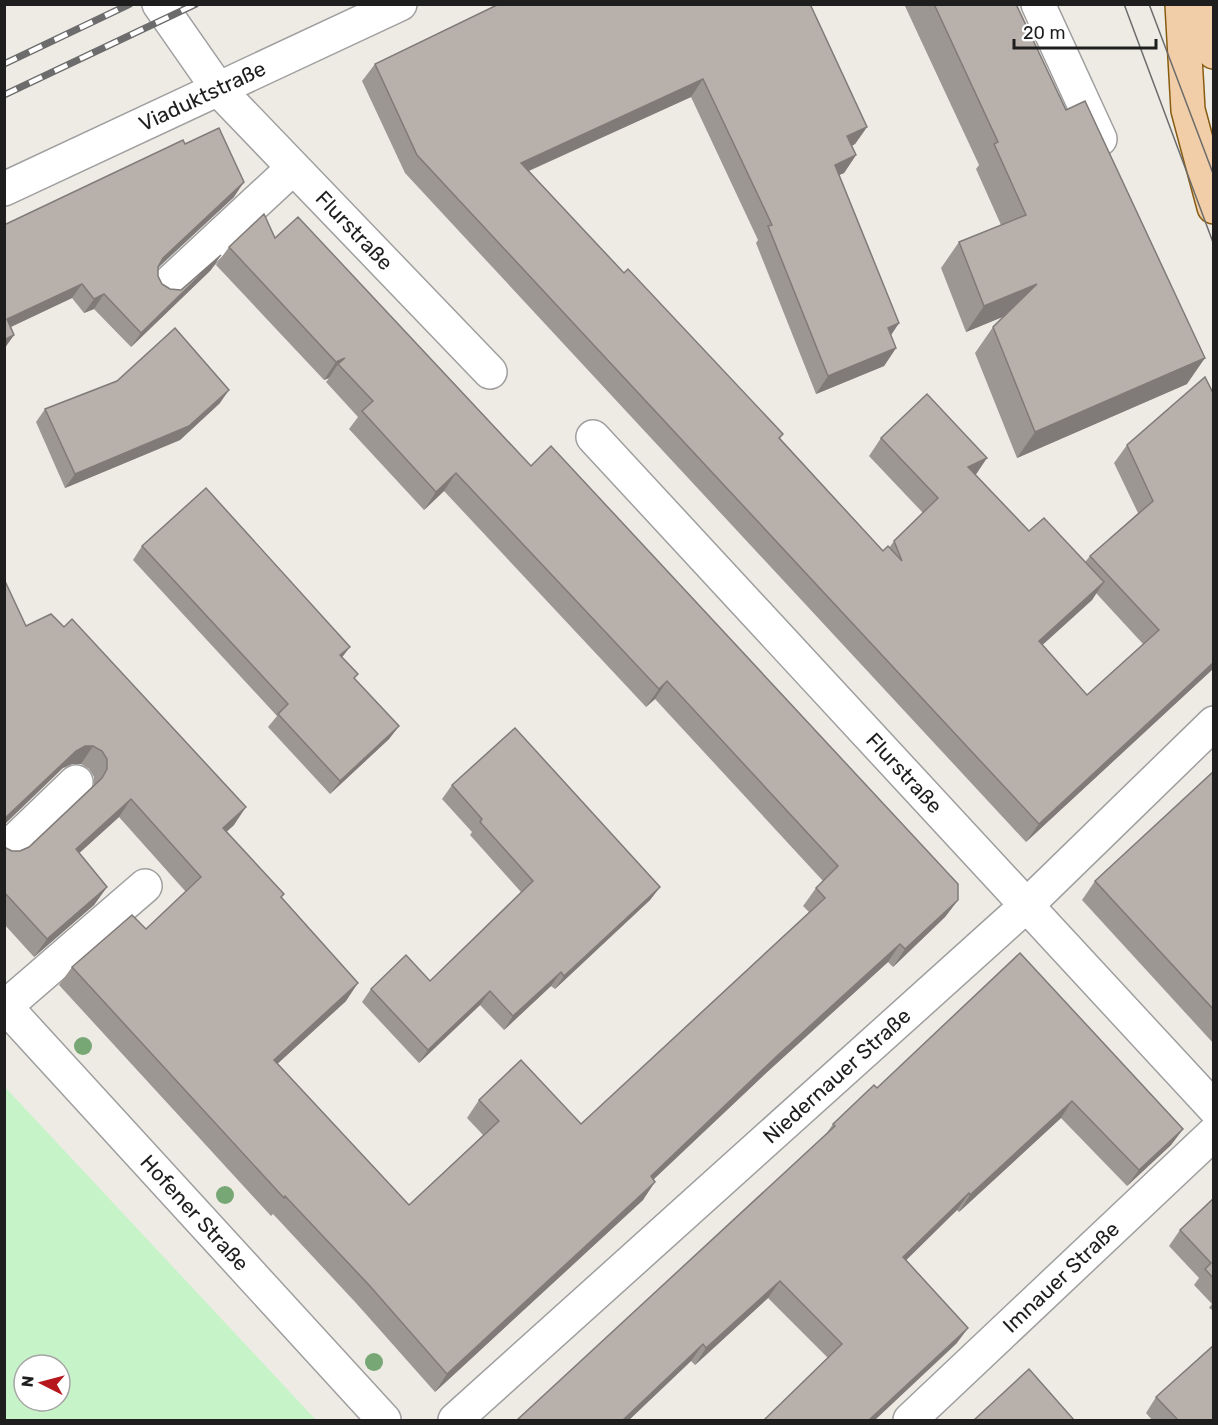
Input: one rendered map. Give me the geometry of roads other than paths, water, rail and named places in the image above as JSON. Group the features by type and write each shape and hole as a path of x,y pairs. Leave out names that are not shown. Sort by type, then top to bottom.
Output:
{"main road":[{"path":"1182,4 1188,110 1214,207"},
{"path":"1195,4 1214,52"}],"street":[{"name":"Flurstraße","path":"159,4 219,90 490,372"},
{"name":"Viaduktstraße","path":"4,189 400,4"},
{"path":"1038,4 1100,139"},
{"path":"166,286 293,168"},
{"name":"Flurstraße","path":"593,437 1214,1108"},
{"name":"Niedernauer Straße","path":"455,1420 1027,905 1214,723"},
{"path":"4,851 75,782"},
{"path":"5,1005 145,886"},
{"name":"Hofener Straße","path":"5,1005 384,1420"},
{"name":"Imnauer Straße","path":"910,1420 1214,1132"}],"tram line":[{"path":"1124,4 1214,245"},
{"path":"1149,4 1214,176"}],"railway":[{"path":"4,64 130,4"},
{"path":"4,95 196,4"}]}
